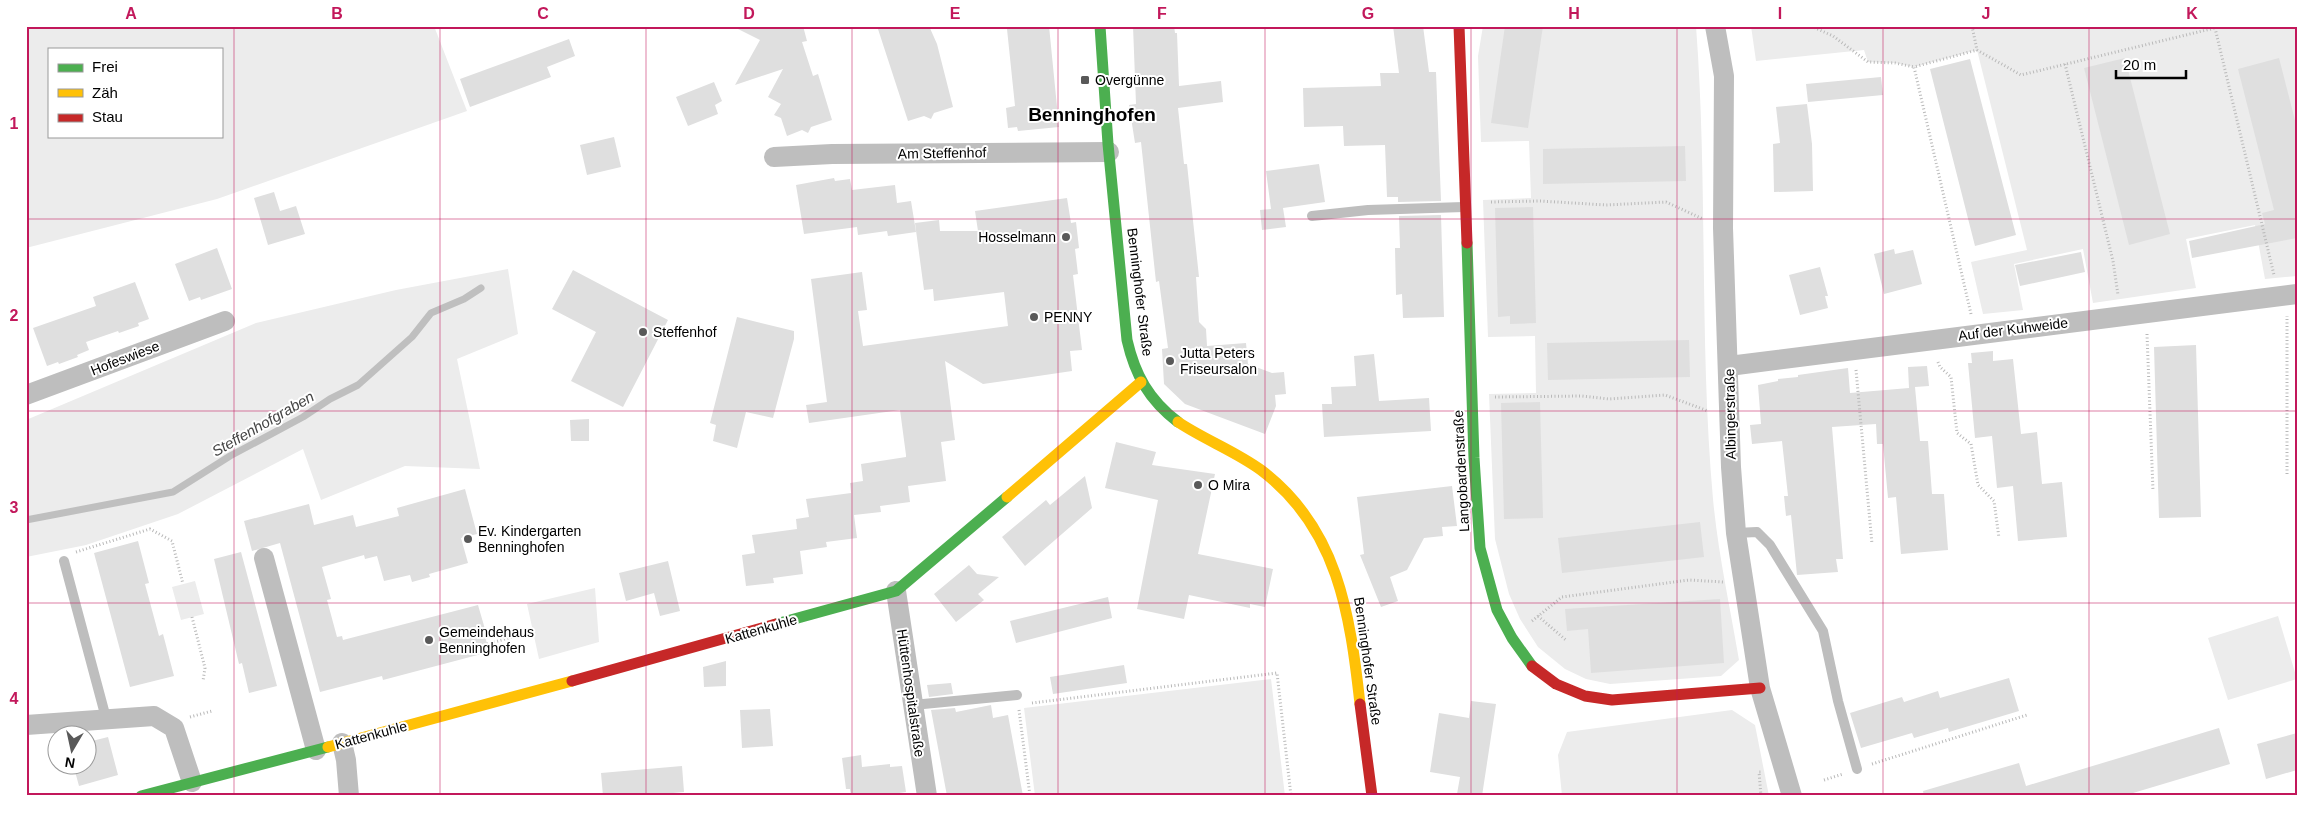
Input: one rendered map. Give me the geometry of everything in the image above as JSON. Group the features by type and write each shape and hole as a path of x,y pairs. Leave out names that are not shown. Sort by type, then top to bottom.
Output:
{"street":[{"name":"Benninghofer Straße","path":"1100,26 1109,152 1129,342 1141,382 1161,411 1177,422 1239,455 1288,492 1317,528 1332,559 1343,592 1351,630 1372,796"},
{"name":"Langobardenstraße","path":"1459,26 1472,397 1480,548 1497,610 1512,638 1530,664 1556,684 1585,696 1612,700 1760,688"},
{"name":"Albingerstraße","path":"1715,26 1724,76 1723,228 1736,533 1760,688 1792,796"},
{"name":"Am Steffenhof","path":"774,157 832,154 1109,152"},
{"name":"Auf der Kuhweide","path":"1729,366 1932,339 2288,296"},
{"name":"Hofeswiese","path":"26,396 225,322"},
{"name":"Kattenkuhle","path":"141,796 701,646 896,591 1141,382"},
{"name":"Kattenkuhle","path":"264,558 316,750"},
{"name":"Hüttenhospitalstraße","path":"896,591 927,796"},
{"path":"26,725 154,716 174,728 192,782"},
{"path":"342,743 346,760 349,796"}],"lane":[{"path":"1312,216 1465,205"},
{"path":"1736,533 1757,532 1770,545 1823,631 1838,701 1856,769"},
{"path":"64,561 106,718"},
{"path":"913,705 1018,699"}],"path":[{"path":"1811,26 1833,36 1868,62 1895,63 1914,67 1977,50 2021,75 2223,26"},
{"path":"1972,26 1977,50"},
{"path":"2212,28 2288,296 2287,474"},
{"path":"2065,64 2113,261 2120,316"},
{"path":"1914,67 1976,334"},
{"path":"1465,205 1540,201 1606,205 1666,202 1723,228"},
{"path":"2146,313 2153,491"},
{"path":"1932,339 1940,367 1951,377 1957,433 1971,444 1978,485 1994,501 1999,538"},
{"path":"1858,391 1872,544"},
{"path":"1472,397 1582,396 1609,399 1665,395 1730,420"},
{"path":"64,561 73,554 150,529 172,541 183,584"},
{"path":"1512,638 1562,597 1689,580 1744,583"},
{"path":"1538,616 1567,641"},
{"path":"192,617 205,668 203,681"},
{"path":"487,644 516,636"},
{"path":"1030,796 1018,699 1276,673 1292,796"},
{"path":"1824,780 2026,715"},
{"path":"1761,796 1759,772 1770,771"}],"shaded area":[{"path":"26,26 434,26 467,111 217,199 26,248"},
{"path":"1483,26 1696,26 1702,144 1706,381 1713,499 1739,660 1721,676 1610,684 1586,679 1565,669 1538,647 1520,619 1509,594 1495,539 1489,394 1536,393 1535,336 1488,337 1483,200 1531,198 1529,141 1481,142 1478,56"},
{"path":"1751,26 2297,26 2297,276 2265,279 2255,225 2186,239 2196,288 2093,303 2083,249 2014,264 2023,310 1983,314 1971,262 2027,250 1977,50 1914,67 1895,63 1868,62 1864,50 1756,61"},
{"path":"508,269 518,334 457,359 480,469 405,466 321,500 303,449 178,514 86,545 26,557 26,420 256,323 396,290"},
{"path":"195,581 204,614 181,620 172,587"},
{"path":"595,588 599,642 539,659 527,604"},
{"path":"2278,616 2297,679 2228,700 2208,638"},
{"path":"1271,679 1285,796 1035,796 1024,708"},
{"path":"1732,710 1755,725 1769,796 1562,796 1558,755 1567,732"}],"building":[{"path":"732,26 803,26 807,41 802,42 813,76 818,74 832,120 811,127 808,133 802,130 787,136 781,118 774,115 781,104 768,97 783,69 735,85 760,40"},
{"path":"877,26 929,26 937,44 953,107 934,113 931,119 924,116 908,121"},
{"path":"1027,26 1049,26 1059,127 1018,131 1017,127 1008,128 1006,108 1015,106 1007,29"},
{"path":"1133,26 1174,26 1175,33 1177,33 1179,86 1221,81 1223,102 1178,108 1184,164 1187,164 1199,277 1196,277 1199,322 1206,329 1207,346 1246,343 1248,364 1272,373 1284,372 1286,394 1275,395 1276,406 1265,434 1185,404 1164,384 1162,349 1168,348 1159,281 1156,282 1141,142 1135,143 1129,105 1136,104"},
{"path":"1393,26 1423,26 1429,72 1436,72 1441,201 1398,202 1398,197 1387,197 1385,145 1344,146 1343,126 1304,127 1303,88 1381,86 1380,73 1399,73"},
{"path":"1505,26 1543,26 1528,128 1491,123"},
{"path":"569,39 575,56 547,67 551,77 470,107 460,79"},
{"path":"2125,58 2170,234 2129,245 2084,68"},
{"path":"2279,58 2297,128 2297,238 2192,258 2189,241 2265,224 2262,213 2274,210 2238,69"},
{"path":"1970,59 2016,235 1975,246 1930,69"},
{"path":"1881,77 1883,95 1808,102 1806,84"},
{"path":"714,82 722,101 715,105 718,114 688,126 676,97"},
{"path":"1807,104 1812,144 1813,191 1774,192 1773,144 1780,143 1776,107"},
{"path":"614,137 621,167 587,175 580,145"},
{"path":"1685,146 1686,181 1543,184 1543,149"},
{"path":"1319,164 1325,202 1283,208 1286,227 1262,230 1260,210 1271,209 1266,171"},
{"path":"834,178 835,181 850,179 852,190 895,185 897,203 911,201 916,232 888,236 887,231 858,235 857,227 804,234 796,185"},
{"path":"274,192 280,211 296,206 305,234 268,245 254,198"},
{"path":"1067,198 1071,223 1076,222 1079,248 1075,249 1078,274 1073,275 1082,350 1070,351 1072,371 983,384 945,361 955,440 941,442 946,481 908,486 910,502 880,506 881,512 854,515 857,538 826,542 827,547 800,551 803,574 773,578 774,583 746,586 742,555 755,553 752,535 797,529 796,519 809,517 806,499 851,493 850,483 863,481 861,464 906,457 900,410 809,423 806,405 827,402 811,279 862,272 867,310 858,311 863,346 1008,326 1004,292 934,301 933,289 924,290 915,223 939,220 940,231 978,231 975,211"},
{"path":"1533,207 1536,323 1510,324 1510,316 1498,317 1495,208"},
{"path":"1441,215 1444,317 1403,318 1402,294 1396,295 1395,248 1400,248 1399,216"},
{"path":"217,248 232,289 201,300 200,297 189,301 175,264"},
{"path":"1894,249 1895,254 1913,250 1922,284 1884,294 1874,254"},
{"path":"2081,252 2085,272 2020,286 2015,265"},
{"path":"1820,267 1828,296 1825,296 1828,308 1800,315 1789,275"},
{"path":"573,270 668,320 623,407 571,381 596,332 552,309"},
{"path":"135,282 149,319 138,323 139,326 86,342 89,350 77,355 78,357 47,366 33,328 96,306 93,297"},
{"path":"737,317 794,331 794,339 773,418 746,412 737,448 713,441 716,425 710,423"},
{"path":"1689,340 1690,377 1548,380 1547,343"},
{"path":"2196,345 2201,517 2159,518 2154,347"},
{"path":"1993,351 1993,361 2013,359 2021,434 2037,432 2042,484 2062,482 2067,537 2018,541 2013,486 1997,488 1992,436 1975,438 1968,363 1972,363 1971,353"},
{"path":"1374,354 1379,401 1429,398 1431,431 1324,437 1322,404 1332,404 1331,387 1356,386 1354,356"},
{"path":"1927,366 1929,386 1915,387 1920,441 1928,441 1932,494 1944,494 1948,550 1901,554 1896,497 1888,498 1883,444 1877,444 1876,424 1832,427 1843,559 1836,559 1838,572 1797,575 1791,515 1786,516 1784,496 1788,496 1782,441 1752,444 1750,425 1761,424 1758,385 1778,381 1778,379 1798,377 1798,375 1848,368 1850,393 1909,388 1908,367"},
{"path":"1540,402 1543,518 1504,519 1501,403"},
{"path":"589,419 589,441 571,441 570,420"},
{"path":"1116,442 1156,452 1152,465 1215,474 1198,554 1273,569 1265,607 1250,604 1250,608 1189,595 1184,619 1137,609 1158,500 1105,488"},
{"path":"1085,476 1092,508 1025,566 1002,537 1046,500 1050,505"},
{"path":"1452,486 1457,526 1442,527 1443,536 1424,538 1407,570 1390,577 1398,601 1381,607 1360,555 1364,554 1357,497"},
{"path":"465,489 477,534 461,538 468,563 429,574 430,577 412,582 410,575 384,581 377,556 365,559 364,555 322,567 331,599 327,600 337,637 342,636 343,640 478,605 487,636 485,636 489,652 383,680 382,676 320,692 280,543 252,551 244,521 309,504 314,525 353,515 356,527 399,516 397,508"},
{"path":"1700,522 1704,557 1562,573 1558,538"},
{"path":"138,541 149,583 145,584 159,636 163,634 174,676 130,687 94,553"},
{"path":"241,552 277,686 249,693 242,663 239,664 214,559"},
{"path":"668,561 680,611 660,616 654,593 626,601 619,573"},
{"path":"969,565 977,574 999,577 978,594 984,600 956,622 934,594"},
{"path":"1108,597 1112,618 1016,643 1010,621"},
{"path":"1720,599 1724,663 1591,673 1588,629 1567,631 1565,609"},
{"path":"726,661 726,686 704,687 703,667"},
{"path":"1124,665 1127,683 1053,694 1050,677"},
{"path":"2009,678 2019,711 1949,732 1948,728 1914,738 1912,733 1861,748 1850,713 1902,697 1904,702 1938,691 1940,698"},
{"path":"951,683 953,694 929,697 927,685"},
{"path":"1471,701 1496,704 1482,796 1457,794 1460,777 1430,772 1439,713 1469,718"},
{"path":"991,705 993,718 1008,715 1023,796 947,796 931,710 955,708 956,712"},
{"path":"770,709 773,746 742,748 740,710"},
{"path":"2219,728 2230,764 2123,796 1924,796 1923,791 2019,763 2026,786"},
{"path":"2297,733 2297,770 2266,779 2257,744"},
{"path":"108,737 118,775 79,786 76,774 98,774 98,740"},
{"path":"861,755 862,767 890,764 890,767 902,766 906,792 879,796 851,796 850,789 846,789 842,758"},
{"path":"682,766 684,792 640,796 603,796 601,773"}],"waterway":[{"name":"Steffenhofgraben","path":"26,520 173,492 230,456 358,385 412,337 431,313 464,299 481,288"}],"traffic: fast":[{"path":"1100,26 1108,144 1127,340 1139,376 1151,396 1178,422"},
{"path":"1467,243 1474,458 1480,548 1497,610 1512,638 1532,666"},
{"path":"776,624 896,591 1007,497"},
{"path":"141,796 328,747"}],"traffic: slow":[{"path":"1007,497 1141,382"},
{"path":"1178,422 1261,470 1287,493 1308,518 1324,546 1336,575 1345,606 1360,704"},
{"path":"328,747 572,681"}],"traffic: jam":[{"path":"1459,26 1467,243"},
{"path":"572,681 776,624"},
{"path":"1532,666 1556,684 1585,696 1612,700 1760,688"},
{"path":"1360,704 1372,796"}],"place":[{"name":"Overgünne","path":"1085,80"},
{"name":"Hosselmann","path":"1066,237"},
{"name":"PENNY","path":"1034,317"},
{"name":"Steffenhof","path":"643,332"},
{"name":"Jutta Peters Friseursalon","path":"1170,361"},
{"name":"O Mira","path":"1198,485"},
{"name":"Ev. Kindergarten Benninghofen","path":"468,539"},
{"name":"Gemeindehaus Benninghofen","path":"429,640"}],"district":[{"name":"Benninghofen","path":"1092,114"}]}
